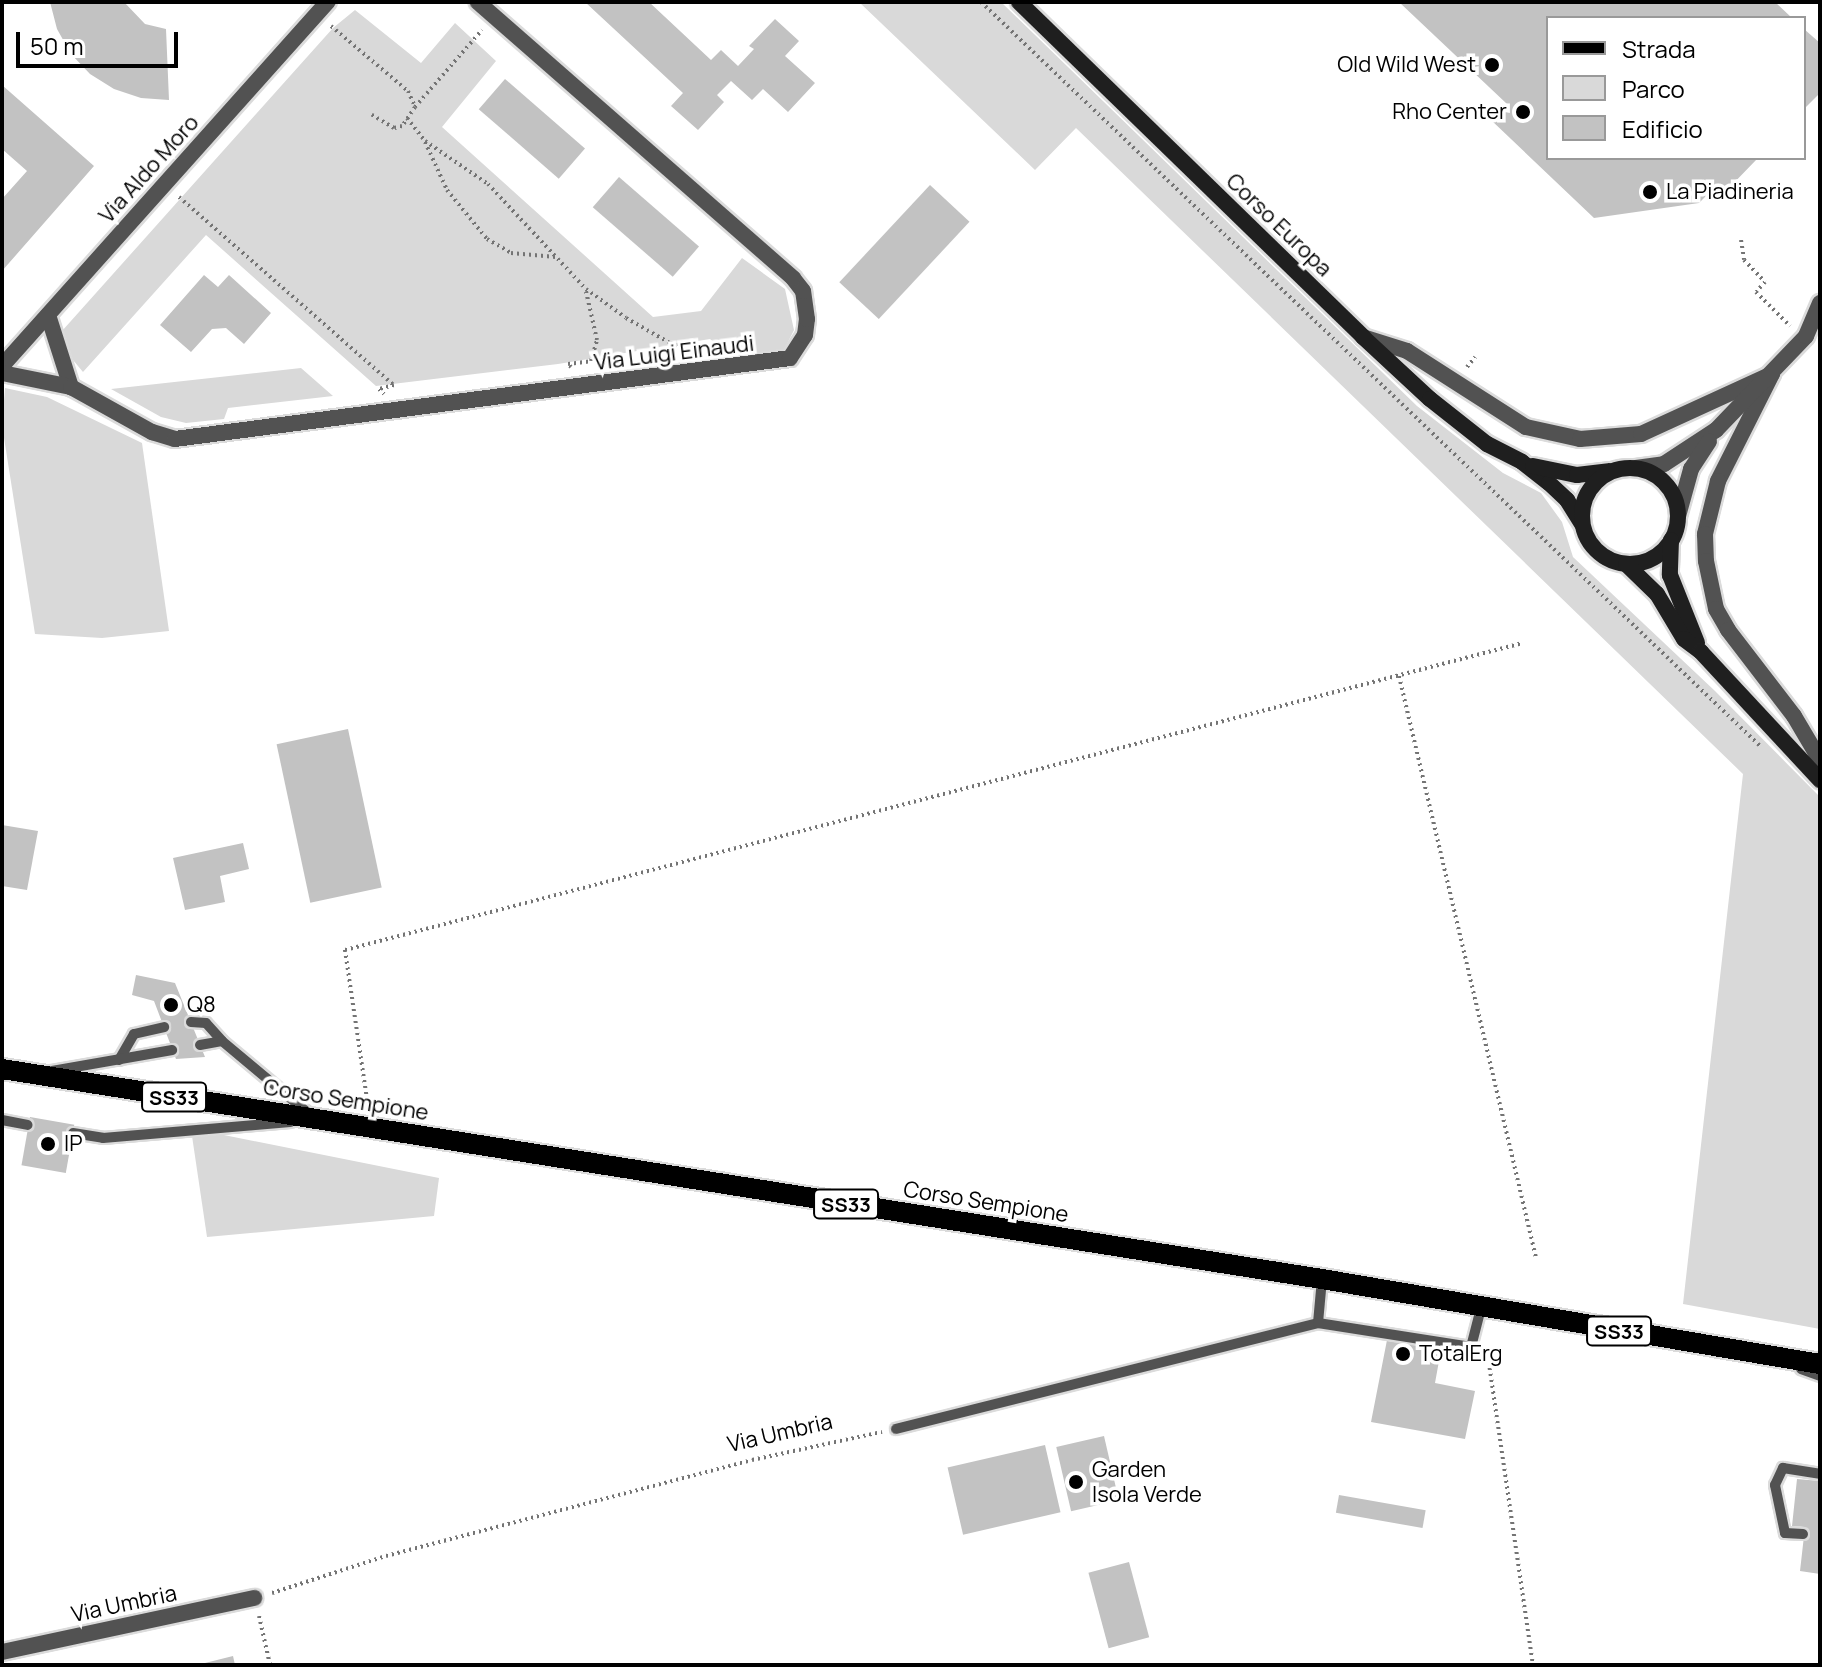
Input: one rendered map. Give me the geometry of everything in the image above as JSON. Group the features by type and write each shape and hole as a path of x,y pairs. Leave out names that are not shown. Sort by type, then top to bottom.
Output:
{"main road":[{"name":"Corso Europa","path":"1019,2 1363,337 1430,399 1487,444 1522,462 1567,500 1582,524"},
{"name":"Corso Europa","path":"1522,462 1577,475 1614,470"},
{"path":"1701,652 1681,612 1670,575 1672,539 1678,516 1672,494 1666,484 1647,471 1636,468 1614,470 1592,485 1585,497 1582,524 1593,547 1602,555 1626,564 1657,594 1684,639 1701,652 1820,780"},
{"path":"1626,564 1647,560 1672,539"},
{"name":"Corso Sempione","path":"2,1069 1322,1279 1820,1364"}],"street":[{"name":"Via Luigi Einaudi","path":"2,373 71,387 152,432 175,439 790,358 805,335 807,304 803,291 793,278 478,2"},
{"name":"Via Aldo Moro","path":"2,366 323,8"},
{"path":"1804,338 1820,303"},
{"path":"48,315 71,387"},
{"path":"1636,468 1664,464 1716,430 1804,338 1820,327"},
{"path":"1363,337 1407,351 1526,427 1580,439 1641,434 1772,374"},
{"path":"1772,374 1718,481 1705,534 1706,561 1716,609 1728,630 1794,716 1820,760"},
{"path":"1678,516 1691,469 1716,430"},
{"name":"Via Umbria","path":"2,1652 254,1598"}],"lane":[{"path":"191,1022 206,1023 222,1041 316,1119"},
{"path":"119,1060 134,1034 164,1027"},
{"path":"200,1045 222,1041"},
{"path":"32,1075 172,1050"},
{"path":"73,1133 103,1138 316,1119"},
{"path":"2,1120 28,1125"},
{"path":"1318,1323 1322,1279"},
{"path":"896,1429 1318,1323 1471,1347 1481,1308"},
{"path":"1757,1354 1820,1376"},
{"path":"1803,1534 1785,1533 1775,1485 1783,1468 1820,1474"}],"path":[{"path":"981,2 1763,748"},
{"path":"323,8 408,91 415,107"},
{"path":"372,115 394,128 407,118 494,16"},
{"path":"407,118 425,141 447,190 487,239 511,253 556,257"},
{"path":"425,141 488,184 586,289 649,332 685,348 704,346 731,368"},
{"path":"164,185 394,385 379,389 399,411"},
{"path":"1741,240 1744,260 1765,282 1756,292 1804,338"},
{"path":"585,387 568,364 591,361 597,340 586,289"},
{"path":"371,1128 345,950 1523,643"},
{"path":"1399,676 1536,1258"},
{"path":"1486,1344 1533,1665"},
{"name":"Via Umbria","path":"254,1598 386,1556 752,1460 896,1429"},
{"path":"254,1598 270,1665"}],"green space":[{"path":"859,2 1001,2 1417,406 1503,473 1541,493 1562,522 1573,557 1715,691 1820,797 1820,1329 1683,1304 1743,774 1076,128 1035,170"},
{"path":"355,10 421,63 455,23 496,61 442,127 653,317 701,311 742,258 785,289 794,330 784,350 733,357 710,339 558,364 376,386 206,235 83,372 73,360 62,331 333,28"},
{"path":"301,368 333,396 228,408 224,419 186,423 161,417 111,389"},
{"path":"5,388 47,397 142,443 169,631 102,638 35,634 2,425"},
{"path":"214,1133 439,1178 434,1216 207,1237 192,1136"}],"building":[{"path":"50,2 124,2 145,24 166,29 169,100 141,98 114,89 90,74 71,54 57,29"},
{"path":"585,2 649,2 711,60 721,50 738,66 754,49 749,46 775,19 799,41 785,56 815,83 788,112 763,89 752,100 731,81 717,95 724,102 698,130 671,106 683,93"},
{"name":"Rho Center","path":"1399,2 1775,2 1790,16 1546,16 1546,160 1756,160 1726,191 1718,184 1699,203 1594,218 1491,120 1507,104"},
{"path":"1806,31 1820,43 1820,93 1806,107"},
{"path":"505,79 585,149 559,179 479,109"},
{"path":"2,85 94,166 2,271 2,199 27,171 2,149"},
{"path":"619,177 699,247 673,277 593,207"},
{"path":"930,185 969,222 879,319 839,282"},
{"path":"204,275 218,287 229,275 271,313 244,344 226,328 212,329 191,352 160,325"},
{"path":"348,729 382,887 310,903 277,744"},
{"path":"2,825 38,831 27,890 2,886"},
{"path":"243,843 249,869 220,876 225,902 185,910 173,858"},
{"path":"136,975 175,983 205,1057 176,1059 154,1001 132,995"},
{"path":"30,1117 74,1125 66,1173 21,1165"},
{"path":"1387,1340 1441,1350 1435,1383 1475,1391 1465,1439 1371,1422"},
{"path":"1104,1436 1119,1500 1071,1511 1056,1447"},
{"path":"1045,1445 1061,1512 963,1535 948,1467"},
{"path":"1797,1479 1820,1481 1820,1574 1800,1571 1805,1527 1792,1526"},
{"path":"1339,1495 1426,1510 1423,1528 1336,1513"},
{"path":"1129,1562 1149,1637 1109,1648 1088,1573"},
{"path":"233,1656 235,1665 201,1665 201,1664"}],"place":[{"name":"Old Wild West","path":"1492,65"},
{"name":"Rho Center","path":"1523,112"},
{"name":"La Piadineria","path":"1650,192"},
{"name":"Q8","path":"171,1005"},
{"name":"IP","path":"48,1144"},
{"name":"TotalErg","path":"1403,1354"},
{"name":"Garden Isola Verde","path":"1076,1482"}]}
